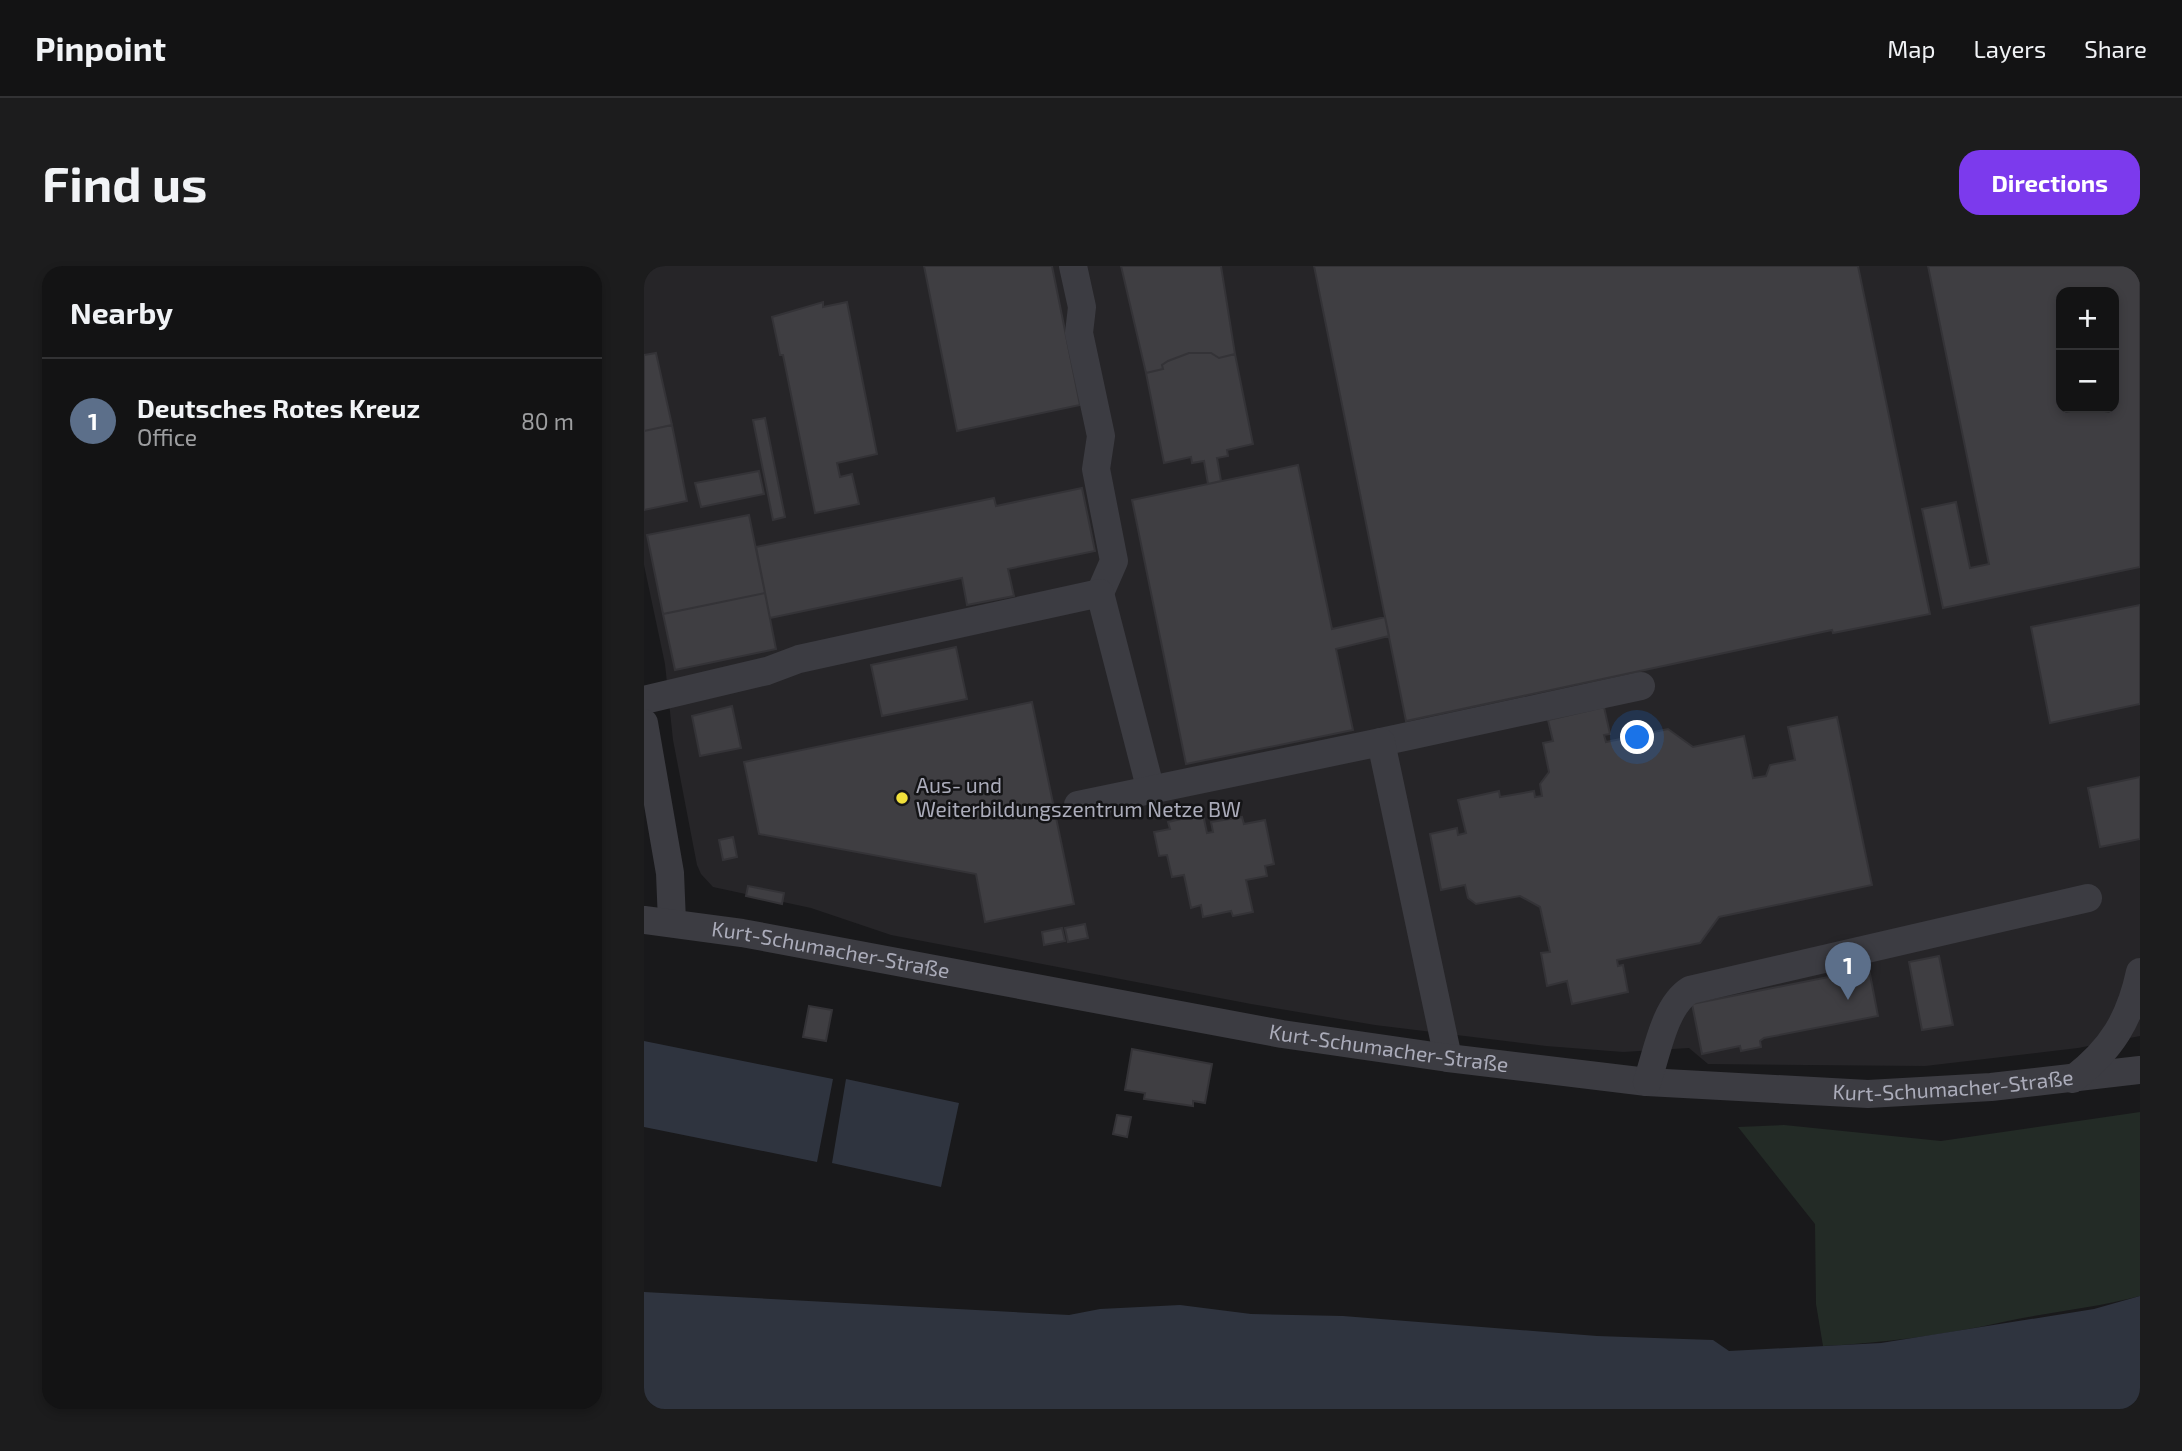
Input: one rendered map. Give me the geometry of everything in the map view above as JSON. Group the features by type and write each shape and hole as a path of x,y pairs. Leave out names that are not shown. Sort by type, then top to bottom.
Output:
{"street":[{"path":"1073,266 1082,307 1079,333 1101,436 1096,470 1114,561 1100,593 1151,791"},
{"path":"644,700 766,671 799,659 1100,593"},
{"path":"1078,805 1641,686"},
{"path":"644,723 670,873 672,922"},
{"path":"1381,742 1448,1058"},
{"path":"1647,1082 1673,1008 1680,996 1690,990 2088,898"},
{"name":"Kurt-Schumacher-Straße","path":"644,920 672,922 1282,1034 1448,1058 1647,1082 1868,1094 2073,1079 2140,1070"},
{"path":"2073,1079 2095,1062 2115,1041 2134,1000 2140,972"}],"shaded area":[{"path":"644,266 2140,266 2140,1036 2078,1048 1925,1066 1708,1064 1689,1048 1623,1052 1546,1046 1375,1025 891,935 811,908 713,887 701,874 673,740 665,664 644,565"},
{"path":"644,1041 833,1079 817,1162 644,1127"},
{"path":"846,1079 959,1103 941,1187 832,1163"},
{"path":"2140,1112 2140,1296 1936,1335 1823,1346 1816,1304 1815,1224 1738,1127 1784,1125 1941,1141"},
{"path":"644,1292 1069,1315 1100,1309 1180,1305 1251,1314 1343,1316 1597,1336 1713,1340 1729,1351 1881,1343 2094,1309 2140,1296 2140,1409 644,1409"}],"building":[{"path":"924,266 1052,266 1080,405 957,431"},
{"path":"1121,266 1221,266 1235,354 1219,358 1211,353 1189,353 1168,361 1162,365 1163,369 1146,373"},
{"path":"1314,266 1858,266 1930,614 1833,633 1832,630 1406,721"},
{"path":"1928,266 2140,266 2140,567 1943,608 1922,509 1956,502 1970,568 1989,564"},
{"path":"823,302 823,307 847,302 877,454 837,463 840,477 852,474 859,504 815,513 783,355 780,355 772,317"},
{"path":"656,353 672,425 644,431 644,355"},
{"path":"1189,353 1211,353 1219,358 1235,354 1253,444 1227,450 1228,456 1217,458 1221,481 1208,484 1204,461 1192,463 1191,457 1164,463 1146,373 1163,369 1162,365 1168,361"},
{"path":"765,418 785,517 773,520 753,420"},
{"path":"672,425 687,501 644,510 644,431"},
{"path":"1298,465 1332,629 1385,617 1389,636 1336,649 1353,730 1186,764 1132,500"},
{"path":"759,471 764,494 701,507 695,483"},
{"path":"1082,488 1095,551 1008,569 1014,596 967,605 962,578 770,618 756,547 994,498 996,506"},
{"path":"749,515 765,593 663,614 647,535"},
{"path":"765,593 776,649 675,670 663,614"},
{"path":"2140,605 2140,704 2050,723 2031,627"},
{"path":"956,647 967,699 882,716 871,665"},
{"name":"Aus- und Weiterbildungszentrum Netze BW","path":"1032,702 1074,904 985,922 976,874 759,834 744,762"},
{"path":"732,706 741,748 700,756 692,716"},
{"path":"1604,707 1610,734 1604,735 1606,742 1668,729 1693,747 1744,736 1753,778 1766,776 1770,765 1795,760 1788,727 1837,717 1872,885 1719,917 1700,943 1617,960 1618,966 1623,965 1628,992 1572,1004 1567,981 1547,986 1541,953 1550,952 1540,907 1520,896 1476,904 1468,898 1465,885 1441,890 1430,834 1457,828 1458,835 1466,833 1458,800 1499,791 1500,797 1534,791 1535,797 1542,796 1540,784 1549,772 1543,743 1553,741 1548,720"},
{"path":"2140,777 2140,839 2100,847 2088,788"},
{"path":"1203,814 1207,833 1213,832 1211,822 1242,817 1244,824 1265,820 1274,864 1265,866 1267,876 1246,880 1253,912 1233,916 1231,911 1203,917 1201,905 1191,908 1184,875 1172,877 1167,855 1159,856 1154,832 1170,829 1168,822"},
{"path":"733,837 737,857 723,860 719,840"},
{"path":"748,886 784,893 782,904 746,896"},
{"path":"1085,924 1088,938 1068,942 1065,928"},
{"path":"1062,928 1065,941 1044,945 1042,932"},
{"path":"1939,956 1953,1025 1922,1030 1909,962"},
{"path":"1869,969 1878,1016 1764,1038 1760,1041 1761,1047 1741,1051 1740,1046 1702,1054 1692,1004"},
{"path":"809,1006 832,1010 826,1041 803,1037"},
{"path":"1132,1049 1212,1064 1205,1103 1193,1101 1193,1106 1144,1099 1145,1093 1125,1090"},
{"path":"1117,1115 1131,1117 1127,1137 1113,1134"}],"place":[{"name":"Aus- und Weiterbildungszentrum Netze BW","path":"902,798"},
{"name":"Deutsches Rotes Kreuz","path":"1848,1000"}]}
